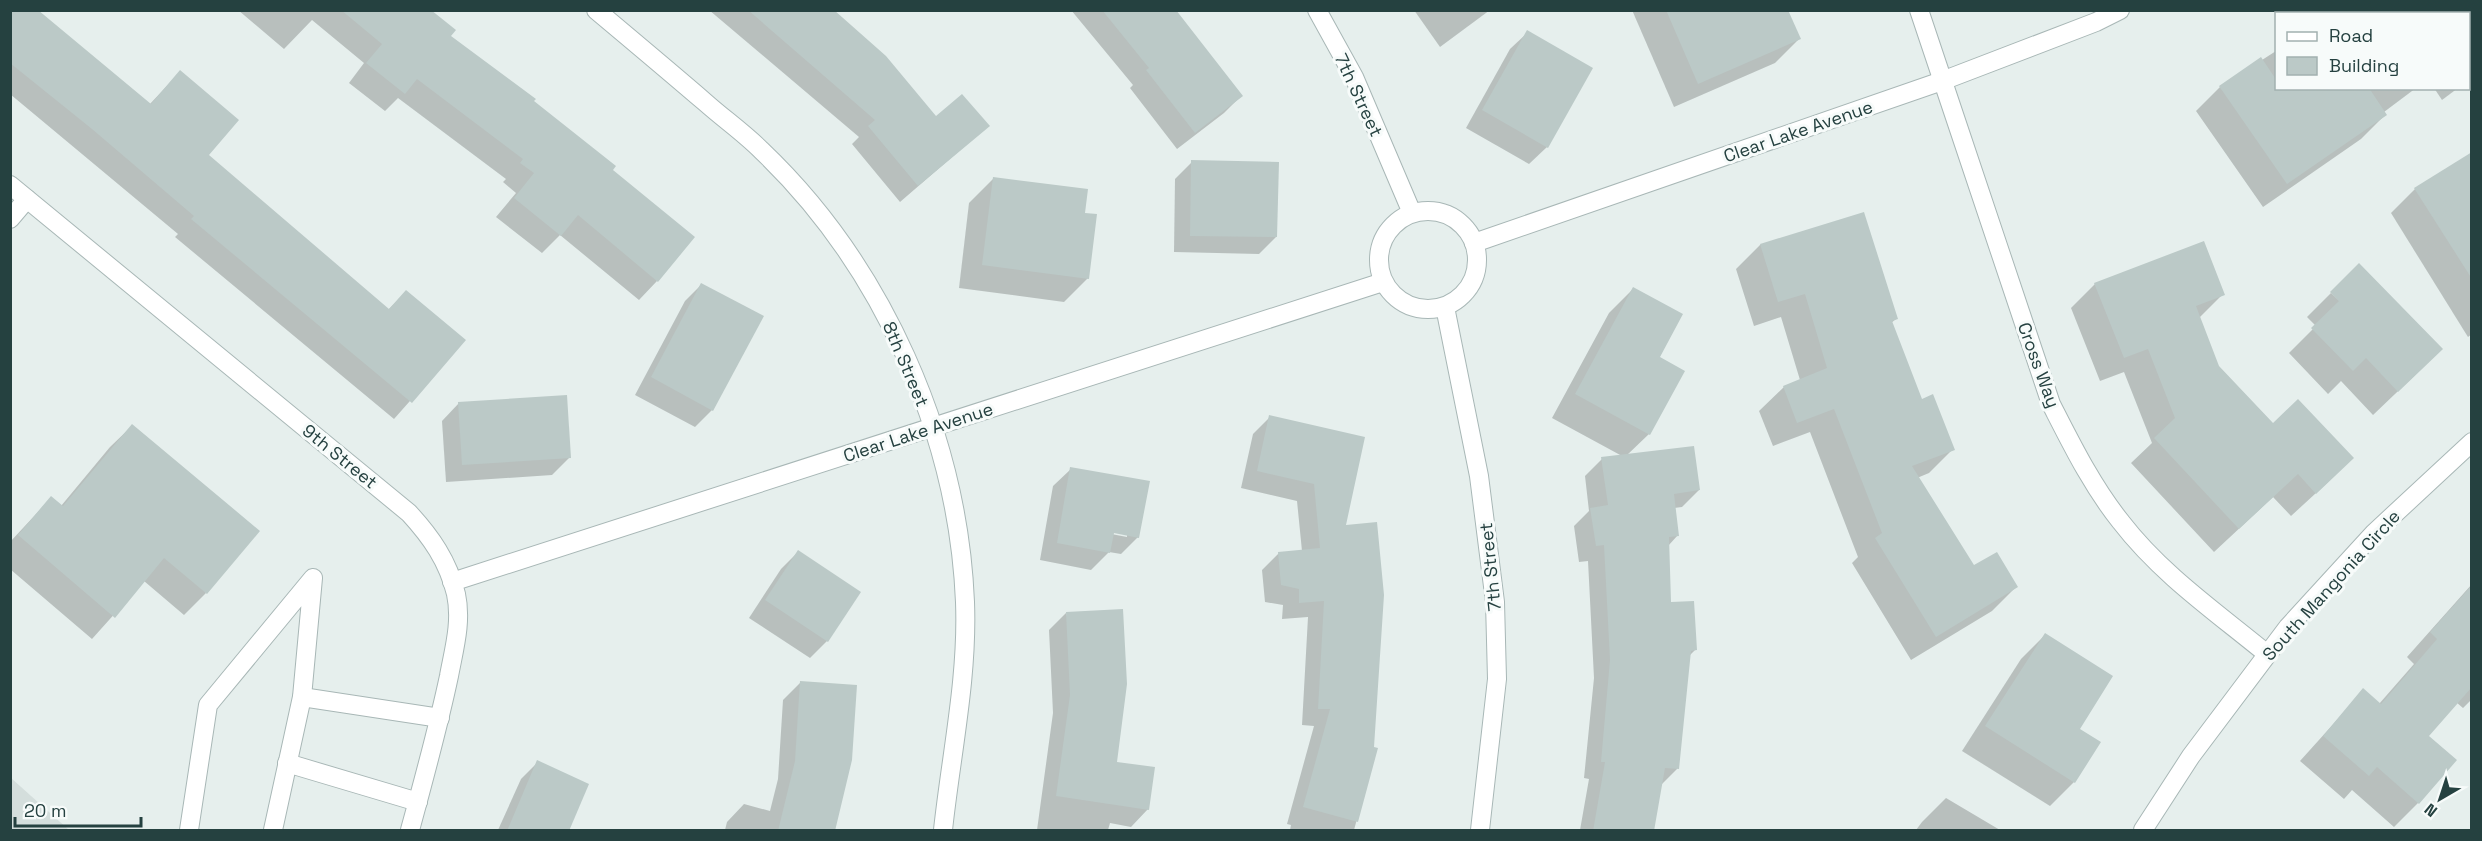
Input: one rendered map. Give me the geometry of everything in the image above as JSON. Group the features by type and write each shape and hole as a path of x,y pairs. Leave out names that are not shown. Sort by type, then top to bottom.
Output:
{"street":[{"name":"8th Street","path":"596,10 761,150 809,201 840,241 873,291 914,372 956,512 965,603 961,693 943,831"},
{"name":"7th Street","path":"1317,10 1354,78 1412,213"},
{"name":"Cross Way","path":"1919,10 2051,404 2082,465 2121,522 2167,572 2267,654"},
{"name":"Clear Lake Avenue","path":"1474,243 1942,81 2096,22 2120,10"},
{"name":"9th Street","path":"10,185 409,513 430,537 447,565 456,596 459,629 440,718 410,831"},
{"path":"10,219 27,199"},
{"path":"1427,210 1456,219 1467,230 1474,243 1478,258 1469,288 1458,299 1444,307 1430,310 1402,303 1391,294 1383,282 1379,268 1382,241 1389,229 1412,213 1427,210"},
{"name":"Clear Lake Avenue","path":"452,582 1383,282"},
{"name":"7th Street","path":"1444,307 1479,476 1496,602 1497,679 1480,831"},
{"name":"South Mangonia Circle","path":"2143,831 2191,756 2267,654 2374,533 2472,442"},
{"path":"189,831 208,705 313,578 302,697 273,831"},
{"path":"302,697 440,718"},
{"path":"287,763 418,801"}],"shaded area":[{"path":"11,778 69,830 11,830"}],"building":[{"path":"10,10 38,10 151,104 180,70 239,120 209,155 389,309 406,290 466,340 412,403 191,219 194,216 92,129 10,63"},
{"path":"341,10 431,10 456,30 451,36 536,99 534,101 616,166 613,170 695,237 658,282 578,215 561,236 514,198 534,173 520,163 523,159 417,79 405,94 366,63 382,44"},
{"path":"748,10 834,10 886,56 936,116 962,94 990,126 918,186 868,126 875,120"},
{"path":"1102,10 1176,10 1243,96 1195,133 1146,70 1149,68"},
{"path":"1666,10 1788,10 1801,39 1698,84"},
{"path":"1527,30 1593,68 1548,148 1482,110"},
{"path":"2261,57 2275,78 2275,90 2370,90 2387,115 2287,184 2219,86"},
{"path":"2472,152 2472,279 2414,188"},
{"path":"1191,160 1279,162 1277,237 1190,236"},
{"path":"993,177 1088,189 1085,213 1097,214 1089,279 982,265"},
{"path":"1864,212 1898,319 1892,321 1922,399 1933,394 1955,450 1912,466 1974,565 1997,552 2018,587 1936,637 1875,538 1882,533 1834,409 1797,423 1783,386 1827,368 1805,294 1778,302 1760,244"},
{"path":"2204,241 2225,295 2196,306 2219,366 2273,423 2298,399 2354,458 2316,494 2298,474 2239,529 2154,438 2175,418 2148,349 2124,358 2094,283"},
{"path":"2359,263 2443,349 2398,392 2366,358 2353,371 2311,328 2339,301 2330,292"},
{"path":"701,283 764,316 713,411 651,377"},
{"path":"1633,287 1683,314 1660,357 1685,371 1650,435 1575,394"},
{"path":"567,395 571,458 462,465 458,402"},
{"path":"1269,415 1365,437 1346,525 1377,522 1384,595 1374,747 1378,748 1358,822 1303,807 1330,709 1318,709 1324,601 1299,603 1299,589 1281,585 1278,552 1320,548 1314,484 1257,471"},
{"path":"132,424 260,531 207,594 164,558 115,618 18,535 51,496 63,506"},
{"path":"1694,446 1700,490 1674,494 1679,536 1669,537 1671,602 1694,601 1697,650 1691,651 1679,769 1665,768 1654,831 1593,831 1605,762 1601,762 1610,660 1604,545 1596,546 1590,508 1608,505 1601,457"},
{"path":"1070,467 1150,481 1139,538 1114,533 1110,553 1057,543"},
{"path":"798,550 861,592 828,642 765,600"},
{"path":"2472,585 2472,687 2429,736 2457,760 2419,804 2377,767 2369,776 2323,736 2363,688 2381,704 2437,639 2430,632"},
{"path":"1123,609 1127,684 1117,762 1155,767 1149,810 1056,796 1070,695 1066,612"},
{"path":"2045,633 2113,676 2080,729 2101,742 2075,783 1985,726"},
{"path":"800,681 857,685 852,760 835,831 778,831 795,761"},
{"path":"537,760 589,784 569,831 507,831"}]}
